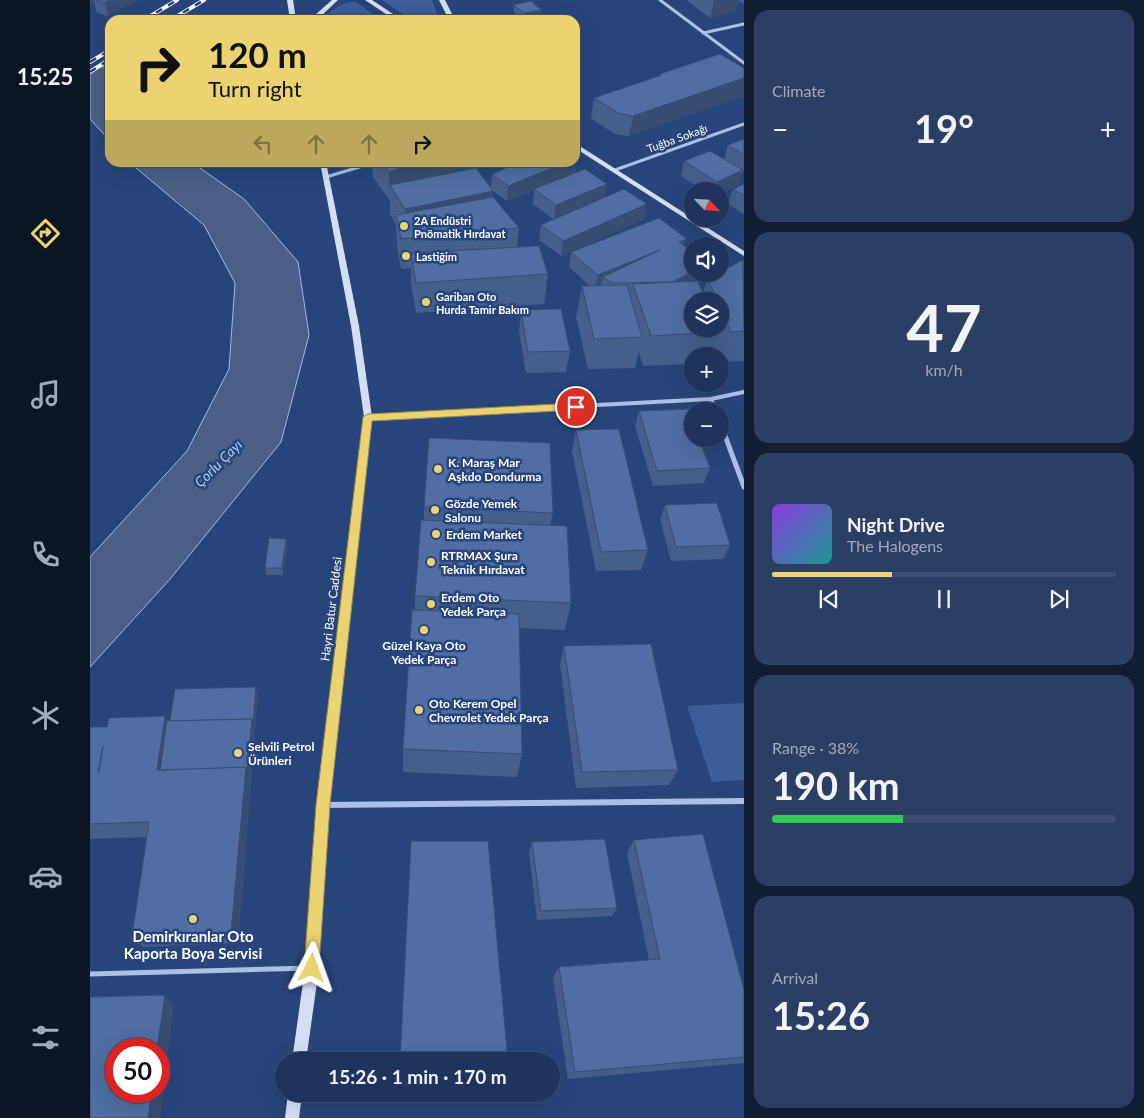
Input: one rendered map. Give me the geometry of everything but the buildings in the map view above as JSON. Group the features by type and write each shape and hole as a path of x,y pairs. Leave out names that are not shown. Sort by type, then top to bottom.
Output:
{"main road":[{"path":"290,0 292,15"},
{"path":"318,15 334,0"},
{"path":"368,0 391,15"},
{"path":"442,0 450,15"},
{"path":"580,141 615,170"},
{"path":"580,148 744,254"},
{"name":"Hayri Batur Caddesi","path":"300,1052 312,968 323,805 368,417 356,326 324,167"},
{"path":"292,1118 294,1102"}],"street":[{"path":"660,0 744,63"},
{"path":"703,33 744,24"},
{"name":"Tuğba Sokağı","path":"615,170 744,124"},
{"path":"326,177 359,167"},
{"path":"368,417 711,399 744,392"},
{"path":"729,446 744,487"},
{"path":"323,805 744,801"}],"lane":[{"path":"90,974 312,968"}],"shaded area":[{"path":"382,0 432,0 437,15 404,15"},
{"path":"347,2 356,2 374,15 329,15 331,11"},
{"path":"744,703 744,780 712,782 687,706"}],"water":[{"path":"105,67 105,136 90,119 90,70"},
{"name":"Çorlu Çayı","path":"135,167 199,167 244,199 298,262 309,335 281,442 171,578 90,667 90,557 187,451 229,369 235,283 204,225"}],"railway":[{"path":"152,15 177,0"},
{"path":"179,15 204,0"},
{"path":"90,62 105,53"},
{"path":"90,72 105,62"}],"place":[{"name":"2A Endüstri Pnömatik Hırdavat","path":"404,226"},
{"name":"Lastiğim","path":"406,256"},
{"name":"Gariban Oto Hurda Tamir Bakım","path":"426,302"},
{"name":"K. Maraş Mar Aşkdo Dondurma","path":"438,469"},
{"name":"Gözde Yemek Salonu","path":"435,510"},
{"name":"Erdem Market","path":"436,534"},
{"name":"RTRMAX Şura Teknik Hırdavat","path":"431,562"},
{"name":"Erdem Oto Yedek Parça","path":"431,604"},
{"name":"Güzel Kaya Oto Yedek Parça","path":"424,630"},
{"name":"Oto Kerem Opel Chevrolet Yedek Parça","path":"419,710"},
{"name":"Selvili Petrol Ürünleri","path":"238,753"},
{"name":"Demirkıranlar Oto Kaporta Boya Servisi","path":"193,919"}],"route":[{"path":"312,968 323,805 368,417 403,417 576,407"}]}
